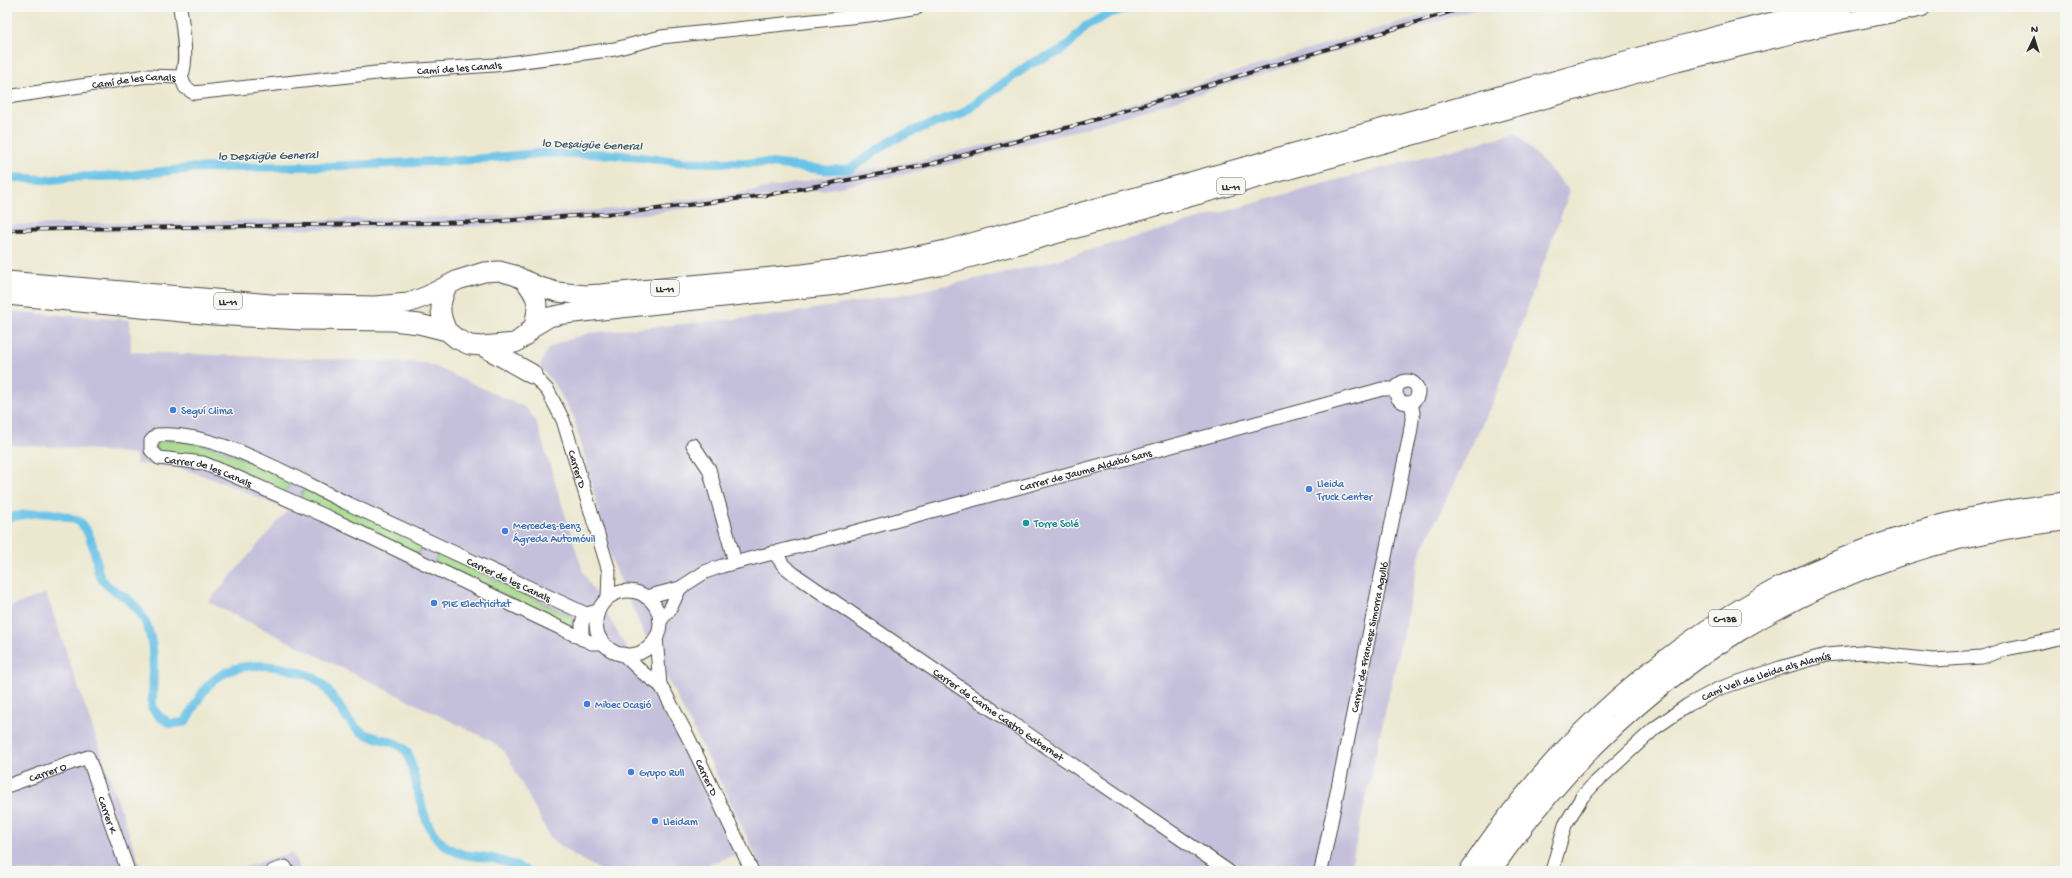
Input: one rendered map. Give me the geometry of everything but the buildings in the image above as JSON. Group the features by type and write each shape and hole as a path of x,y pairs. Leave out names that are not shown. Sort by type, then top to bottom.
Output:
{"highway":[{"name":"LL-11","path":"7,281 206,300 271,304 351,306 408,303 446,288 458,280 484,272 499,271 557,292 584,295 803,274 883,263 946,250 1679,46 1764,24 1842,7"},
{"name":"LL-11","path":"7,295 213,315 302,320 393,321 419,324 447,331 457,339 470,345 482,346 515,343 549,317 582,310 837,285 939,266 1684,60 1814,28 1921,7"},
{"path":"525,281 535,294 538,306 530,331 526,358 532,374"},
{"path":"446,288 440,305 441,318 447,331"},
{"path":"482,346 532,374"},
{"name":"C-13B","path":"1469,871 1521,798 1578,734 1642,677 1718,622 1790,582 1853,554 1894,539 1972,517 2065,502"},
{"name":"C-13B","path":"1491,871 1548,795 1582,757 1616,724 1676,674 1747,626 1836,580 1914,551 1991,532 2065,520"}],"street":[{"path":"180,7 184,46 184,65 181,77"},
{"name":"Camí de les Canals","path":"7,97 147,76 181,77 186,87 194,93 376,73 494,65 615,49 661,37 869,15 918,7"},
{"name":"Carrer D","path":"532,374 548,391 563,420 609,572 608,598"},
{"path":"1404,382 1414,384 1418,394 1411,403 1404,403 1398,399 1396,389 1404,382"},
{"name":"Carrer de Jaume Aldabó Sans","path":"646,596 680,588 712,569 735,562 828,540 1382,389 1396,389"},
{"name":"Carrer de Francesc Simorra Agulló","path":"1321,871 1410,434 1413,413 1411,403"},
{"name":"Carrer de les Canals","path":"592,612 433,544 299,480 205,440 164,434 156,435 151,441 151,450 158,458 203,463 290,500 582,639 592,643 602,643"},
{"path":"693,445 709,469 735,562"},
{"path":"290,500 299,480"},
{"path":"425,564 433,544"},
{"name":"Carrer de Carme Castro Gabernet","path":"774,552 784,566 794,574 1228,871"},
{"path":"609,572 631,591"},
{"path":"592,612 602,643 614,652 635,654 642,652 652,644 656,638 660,621 670,609 680,588"},
{"path":"582,639 582,623 608,598 623,591 631,591 646,596 656,607 660,621"},
{"name":"Camí Vell de Lleida als Alamús","path":"1552,871 1565,825 1582,797 1593,785 1656,728 1688,705 1718,689 1780,668 1826,655 1861,652 1933,660 1982,657 2006,649 2065,637"},
{"name":"Carrer D","path":"656,638 660,686"},
{"name":"Carrer D","path":"624,654 643,673 660,686 689,739 752,871"},
{"name":"Carrer O","path":"7,786 88,757"},
{"name":"Carrer K","path":"88,757 128,871"}],"shaded area":[{"path":"1450,7 1483,7 1086,128 940,167 835,188 645,214 467,227 7,233 7,225 498,216 600,210 729,195 921,160 1020,137"},
{"path":"1516,133 1570,191 1494,399 1420,554 1350,871 763,871 730,801 641,627 612,561 574,418 557,388 540,366 547,350 558,343 589,333 778,315 900,295 1028,268 1314,186"},
{"path":"7,311 130,320 131,352 427,363 526,408 536,421 583,572 682,745 738,854 690,871 602,871 572,854 550,837 505,752 491,741 208,602 288,510 219,481 177,467 137,464 136,454 64,447 7,445"},
{"path":"46,593 142,871 7,871 7,608"},
{"path":"292,852 300,871 233,871"}],"green space":[{"path":"159,439 193,443 214,448 252,463 289,481 289,486 284,492 230,466 212,460 162,456 155,444"},
{"path":"307,489 422,543 422,548 418,554 301,500 302,492"},
{"path":"439,553 574,618 574,624 569,626 434,561"}],"waterway":[{"name":"lo Desaigüe General","path":"7,177 50,180 71,177 124,176 194,168 335,166 467,160 543,153 607,154 683,162 766,163 827,170 850,169 892,140 923,127 960,115 1030,64 1061,51 1085,27 1108,14 1130,7"},
{"path":"7,518 46,513 62,515 80,522 92,543 100,577 106,584 132,603 141,614 147,626 153,652 152,708 160,717 171,724 185,722 206,688 214,680 223,674 243,667 276,667 310,676 327,689 356,728 368,735 396,744 407,752 412,766 423,812 429,826 437,838 447,847 462,854 495,859 526,871"}],"railway":[{"path":"7,230 485,222 633,212 767,195 923,166 1077,125 1466,7"}],"place":[{"name":"Seguí Clima","path":"173,410"},
{"name":"Lleida Truck Center","path":"1309,489"},
{"name":"Torre Solé","path":"1026,523"},
{"name":"Mercedes-Benz Ágreda Automóvil","path":"505,531"},
{"name":"PIE Electricitat","path":"434,603"},
{"name":"Mibec Ocasió","path":"587,704"},
{"name":"Grupo Rull","path":"631,772"},
{"name":"Lleidam","path":"655,821"}]}
